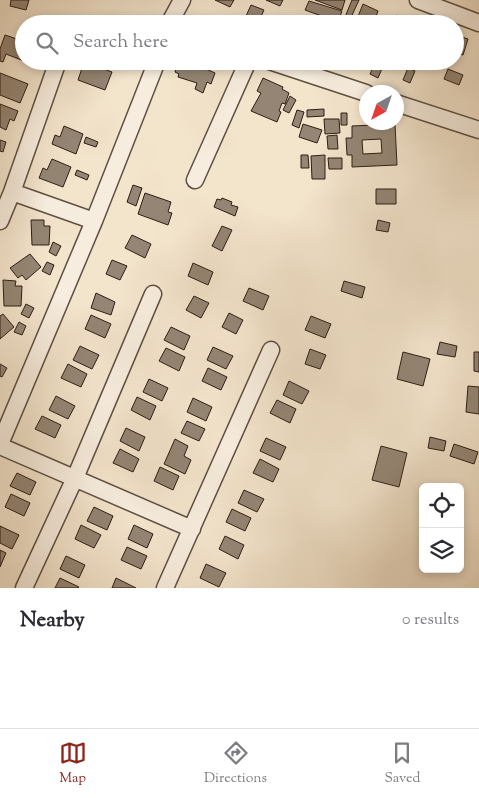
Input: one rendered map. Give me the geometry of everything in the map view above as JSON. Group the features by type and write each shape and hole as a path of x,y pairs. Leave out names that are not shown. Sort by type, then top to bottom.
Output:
{"street":[{"path":"174,15 182,0"},
{"path":"418,0 458,15"},
{"path":"464,17 479,23"},
{"path":"0,221 55,70"},
{"path":"153,70 94,221 0,445 192,529"},
{"path":"195,180 244,70"},
{"path":"295,70 359,92"},
{"path":"404,106 479,130"},
{"path":"12,192 94,221"},
{"path":"24,588 75,478 154,294"},
{"path":"165,588 271,350"}],"building":[{"path":"11,0 29,0 26,10 10,6"},
{"path":"215,0 234,0 230,7"},
{"path":"266,0 283,0 280,6"},
{"path":"315,0 345,0 342,10"},
{"path":"352,0 359,0 352,15 346,15"},
{"path":"309,1 342,11 341,15 319,15 305,10"},
{"path":"363,4 378,11 376,15 359,15"},
{"path":"251,5 264,10 262,15 246,15"},
{"path":"5,35 15,38 15,58 6,54 3,62 0,61 0,49"},
{"path":"464,38 468,39 464,52"},
{"path":"81,70 106,70 112,72 105,90 78,80"},
{"path":"176,70 208,70 215,73 211,84 207,82 203,93 195,89 197,83 178,77 179,74 175,72"},
{"path":"372,70 381,70 378,78 370,74"},
{"path":"407,70 415,71 410,83 403,80"},
{"path":"448,70 463,75 459,85 444,79"},
{"path":"0,73 28,84 20,103 0,95"},
{"path":"263,78 283,87 282,89 289,93 285,104 282,103 277,122 251,111 261,93 257,91"},
{"path":"290,96 296,100 289,113 283,110"},
{"path":"0,104 18,111 14,121 10,119 6,130 0,127"},
{"path":"324,109 324,116 307,117 307,110"},
{"path":"297,110 304,112 299,128 292,125"},
{"path":"341,113 347,113 347,125 341,125"},
{"path":"324,119 339,119 340,133 325,134"},
{"path":"303,124 322,130 317,143 299,137"},
{"path":"64,126 83,134 76,154 52,144 55,135 60,137"},
{"path":"352,126 359,126 359,130 395,130 397,165 352,167 352,155 347,155 346,138 352,138","holes":["381,139 382,153 363,154 362,140"]},
{"path":"337,135 338,149 328,149 327,136"},
{"path":"86,137 98,142 96,147 84,143"},
{"path":"0,140 6,142 3,152 0,151"},
{"path":"301,155 308,155 309,168 301,168"},
{"path":"325,155 325,179 312,179 311,156"},
{"path":"328,158 342,158 342,169 329,169"},
{"path":"52,159 71,167 63,187 39,178 43,168 47,170"},
{"path":"77,170 89,175 87,180 75,175"},
{"path":"133,185 142,188 136,206 127,202"},
{"path":"376,189 396,189 396,204 376,204"},
{"path":"145,193 171,202 168,212 172,213 168,225 138,214"},
{"path":"222,198 232,202 231,205 238,207 235,216 214,207 217,199 221,200"},
{"path":"31,220 44,220 44,226 50,226 49,245 32,245"},
{"path":"378,220 390,223 388,232 376,230"},
{"path":"222,226 232,230 222,251 212,246"},
{"path":"132,235 151,244 145,258 125,248"},
{"path":"53,242 61,246 56,256 49,252"},
{"path":"30,254 41,267 26,280 22,275 18,278 10,268"},
{"path":"112,260 127,266 120,280 106,274"},
{"path":"47,262 54,265 50,275 42,271"},
{"path":"193,263 213,272 208,285 188,276"},
{"path":"3,280 16,281 15,286 22,286 21,306 4,306"},
{"path":"344,281 365,287 362,298 341,291"},
{"path":"249,288 269,296 263,310 243,301"},
{"path":"96,293 115,302 111,315 91,308"},
{"path":"194,296 209,303 201,318 186,310"},
{"path":"26,304 34,308 29,318 21,314"},
{"path":"229,313 243,320 236,334 222,327"},
{"path":"3,314 14,327 0,339 0,316"},
{"path":"91,315 111,324 105,338 85,329"},
{"path":"311,316 331,324 325,338 305,330"},
{"path":"19,322 26,326 22,335 14,332"},
{"path":"171,327 190,336 184,350 164,340"},
{"path":"440,342 457,346 455,357 437,354"},
{"path":"80,346 99,355 92,369 73,360"},
{"path":"213,347 233,356 226,369 207,360"},
{"path":"166,348 185,357 179,371 159,361"},
{"path":"310,349 326,355 320,369 305,364"},
{"path":"403,352 430,359 423,386 397,379"},
{"path":"474,352 479,352 479,372 474,371"},
{"path":"0,364 7,368 2,377 0,376"},
{"path":"68,364 87,374 81,387 61,378"},
{"path":"208,368 227,377 221,390 202,381"},
{"path":"149,379 168,388 162,401 143,392"},
{"path":"289,381 309,391 302,404 283,395"},
{"path":"468,386 479,387 479,414 466,412"},
{"path":"56,396 75,406 68,419 49,410"},
{"path":"137,397 156,406 150,420 131,410"},
{"path":"193,398 212,407 206,421 187,412"},
{"path":"277,400 296,409 290,423 270,413"},
{"path":"42,416 61,425 55,438 35,429"},
{"path":"187,421 205,429 199,441 181,433"},
{"path":"126,428 145,437 139,451 120,441"},
{"path":"430,437 446,441 444,451 428,448"},
{"path":"266,438 286,447 280,460 260,451"},
{"path":"175,439 188,446 184,456 191,460 185,474 164,464"},
{"path":"454,444 478,452 474,464 450,456"},
{"path":"381,446 407,453 399,487 372,480"},
{"path":"120,449 139,459 133,472 113,463"},
{"path":"260,459 279,469 273,482 253,473"},
{"path":"160,467 179,476 173,490 154,481"},
{"path":"17,473 36,482 30,495 10,486"},
{"path":"244,490 264,499 257,512 238,503"},
{"path":"11,494 30,503 24,516 5,507"},
{"path":"94,507 113,516 107,530 87,521"},
{"path":"232,509 251,518 245,531 226,522"},
{"path":"81,525 101,535 94,548 75,539"},
{"path":"134,525 153,534 147,548 128,539"},
{"path":"0,526 19,535 12,549 0,543"},
{"path":"225,536 244,545 238,559 219,549"},
{"path":"127,547 147,556 141,569 121,560"},
{"path":"0,550 6,553 0,567"},
{"path":"66,556 85,565 79,578 60,569"},
{"path":"206,564 226,573 219,587 200,578"},
{"path":"60,578 79,587 55,588"},
{"path":"116,578 136,588 112,588"}]}
